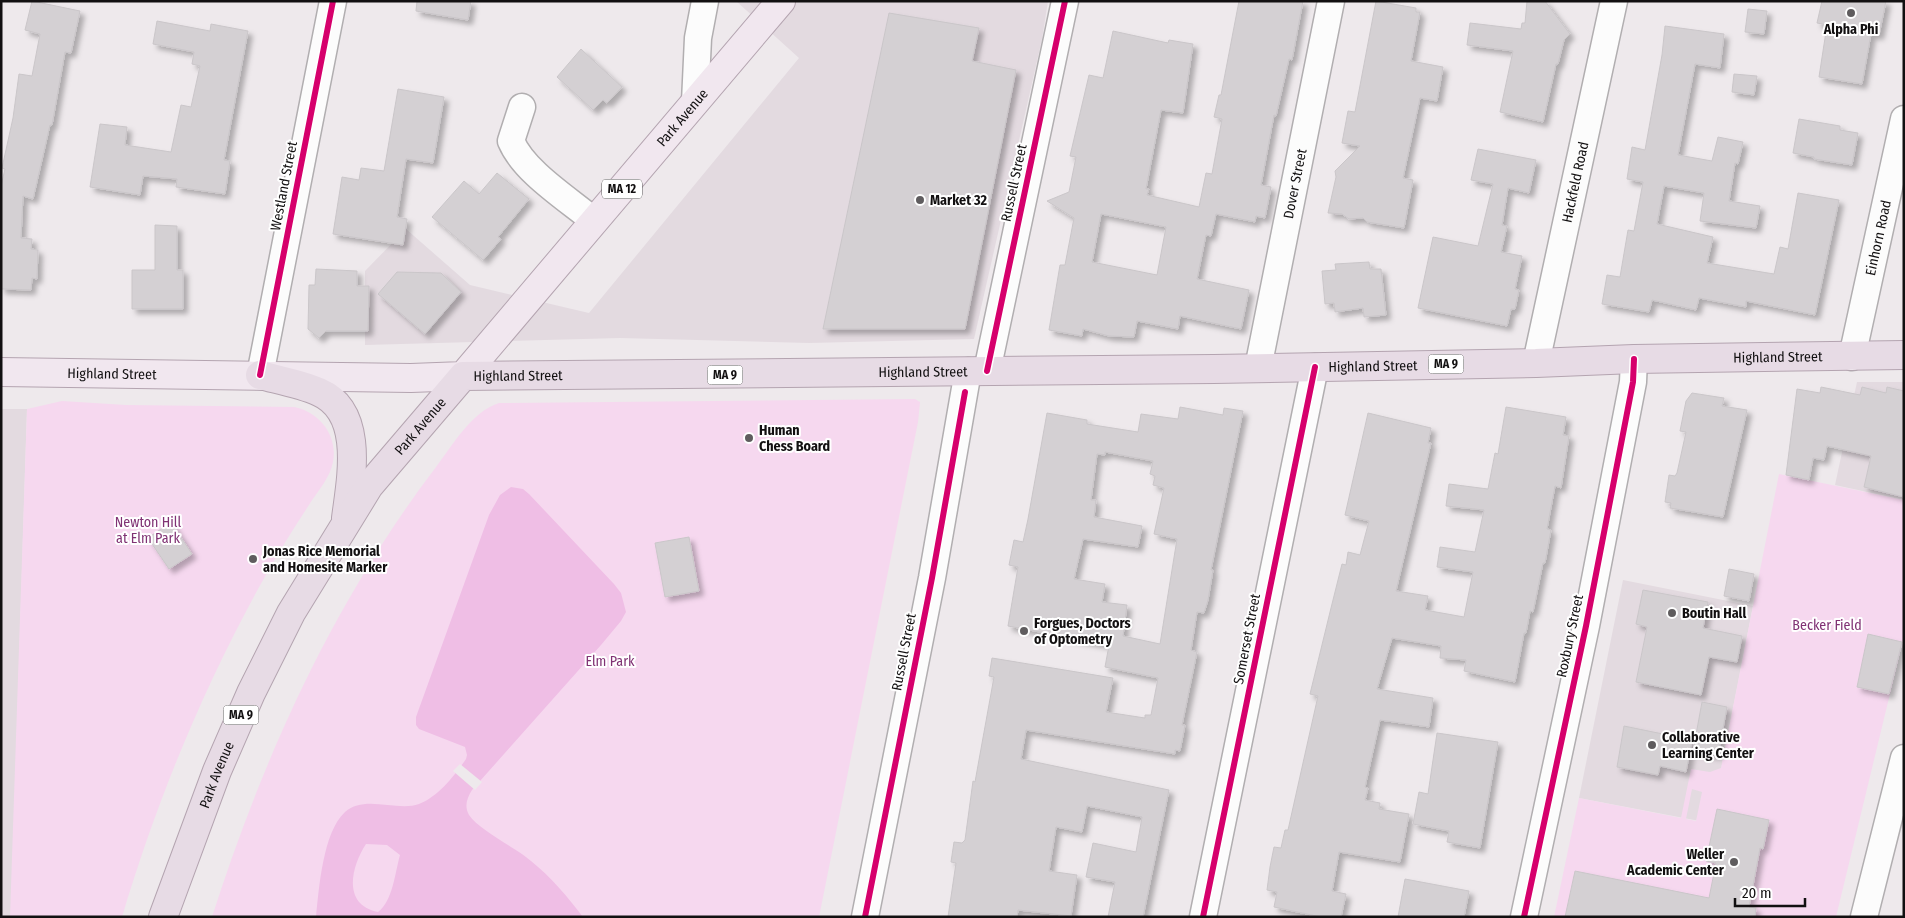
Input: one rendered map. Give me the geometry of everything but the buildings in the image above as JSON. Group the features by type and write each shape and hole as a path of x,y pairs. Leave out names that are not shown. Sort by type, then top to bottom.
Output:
{"highway":[{"name":"Highland Street","path":"463,376 1258,368 1536,363 1634,358 1904,355"},
{"path":"260,375 320,392 337,404 343,414 351,440 350,486 345,525"},
{"name":"Park Avenue","path":"163,917 202,808 251,693 291,613 369,486 463,376"}],"main road":[{"name":"Park Avenue","path":"463,376 781,1"},
{"name":"Highland Street","path":"1,372 411,378 463,376"}],"street":[{"name":"Westland Street","path":"260,375 333,1"},
{"path":"695,102 698,38 705,1"},
{"name":"Russell Street","path":"865,917 932,578 978,371 1065,1"},
{"name":"Dover Street","path":"1258,368 1331,1"},
{"name":"Hackfeld Road","path":"1536,363 1614,1"},
{"path":"522,107 511,141 516,153 531,170 594,221"},
{"name":"Einhorn Road","path":"1852,357 1904,119"},
{"name":"Roxbury Street","path":"1524,917 1586,626 1633,382 1634,358"},
{"name":"Somerset Street","path":"1203,917 1315,367"},
{"path":"1864,917 1903,764"}],"shaded area":[{"path":"736,1 1048,1 1042,39 974,339 809,343 620,338 365,345 365,271 406,229 470,285 589,313 799,58"},
{"path":"1857,382 1904,382 1904,500 1835,485"},
{"path":"1,409 27,409 11,917 1,917"},
{"path":"511,487 523,489 529,494 614,584 621,593 626,612 601,645 472,790 467,802 467,812 474,821 538,867 583,917 316,917 323,861 327,846 338,821 345,812 362,804 410,806 426,801 439,791 466,759 465,747 419,729 416,725 416,717 489,515 500,495","holes":["366,844 387,845 400,855 390,894 378,912 367,908 359,902 354,893 354,874 356,863"]},
{"path":"1623,580 1753,606 1719,780 1836,917 1554,917 1710,823 1579,798"}],"green space":[{"name":"Elm Park","path":"915,399 920,402 918,422 819,917 212,917 254,798 278,740 334,626 365,571 399,518 463,430 489,407 499,403"},
{"name":"Newton Hill at Elm Park","path":"62,401 126,405 294,407 312,414 319,420 330,434 333,443 333,462 326,479 270,567 237,628 199,708 165,791 135,874 122,917 10,917 27,409"},
{"name":"Becker Field","path":"1779,474 1904,500 1904,636 1836,917 1554,917 1579,798 1681,818 1691,769 1710,772 1721,768","holes":["1692,789 1702,792 1696,821 1686,819"]}],"pier":[{"path":"460,764 482,782 475,790 453,771"}],"cycle path":[{"path":"260,375 333,1"},
{"path":"987,371 1065,1"},
{"path":"1524,917 1586,626 1633,382 1634,359"},
{"path":"1203,917 1315,367"},
{"path":"865,917 932,578 965,392"}],"place":[{"name":"Alpha Phi","path":"1851,13"},
{"name":"Market 32","path":"920,200"},
{"name":"Human Chess Board","path":"749,438"},
{"name":"Jonas Rice Memorial and Homesite Marker","path":"253,559"},
{"name":"Boutin Hall","path":"1672,613"},
{"name":"Forgues, Doctors of Optometry","path":"1024,631"},
{"name":"Collaborative Learning Center","path":"1652,745"},
{"name":"Weller Academic Center","path":"1734,862"}]}
